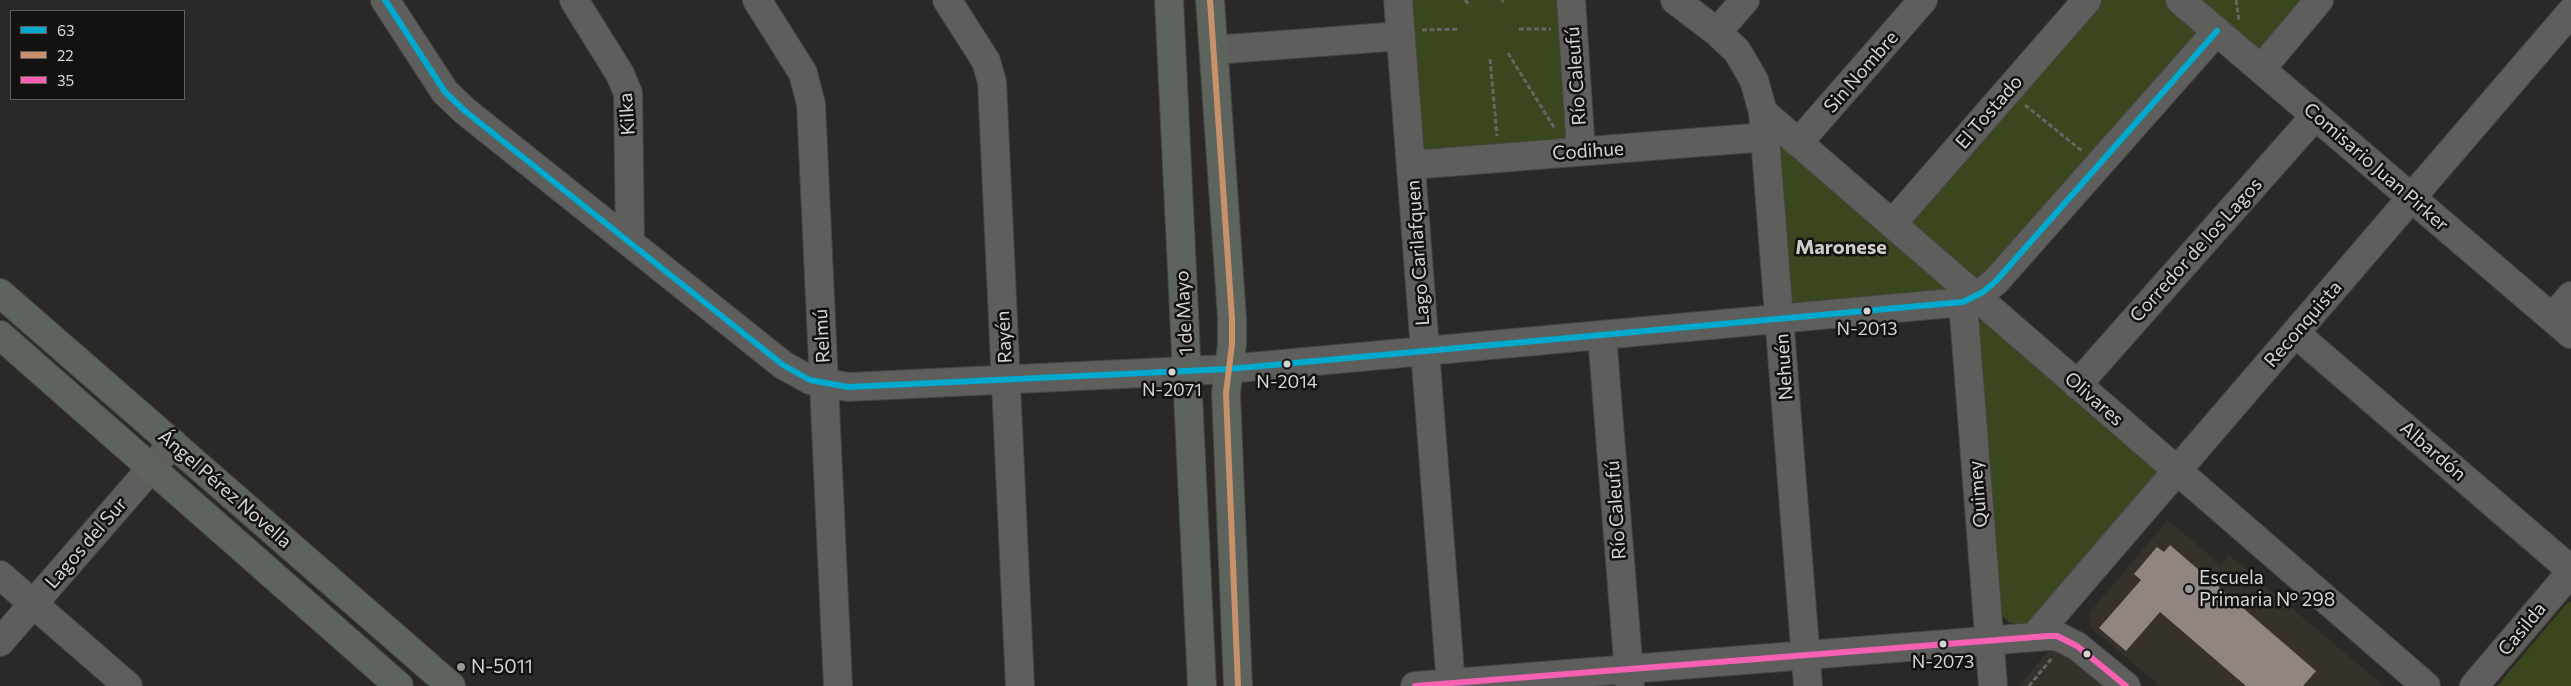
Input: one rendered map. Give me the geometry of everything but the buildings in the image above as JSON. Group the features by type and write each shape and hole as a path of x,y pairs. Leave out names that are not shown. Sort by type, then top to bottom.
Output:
{"main road":[{"name":"1 de Mayo","path":"1169,0 1202,686"},
{"path":"1210,0 1232,318 1232,344 1226,393 1238,686"},
{"name":"Ángel Pérez Novella","path":"0,293 451,686"},
{"name":"Ángel Pérez Novella","path":"0,336 151,468 390,683"}],"street":[{"path":"386,0 436,79 455,102 783,365 810,380 824,384 861,387 1228,369 1969,299 1996,281 2228,30"},
{"name":"Kilka","path":"574,0 620,74 628,93 630,242"},
{"name":"Relmú","path":"757,0 803,73 810,93 838,686"},
{"name":"Rayén","path":"947,0 986,61 992,82 1020,686"},
{"name":"Lago Carilafquen","path":"1398,0 1408,33 1411,165 1451,685"},
{"name":"Río Caleufú","path":"1571,0 1581,151"},
{"path":"1675,0 1718,32 1745,0"},
{"name":"Sin Nombre","path":"1798,144 1923,0"},
{"name":"El Tostado","path":"1892,224 2087,0"},
{"name":"Comisario Juan Pirker","path":"2180,0 2228,30 2261,69 2561,326"},
{"path":"2261,69 2319,0"},
{"name":"Reconquista","path":"2034,637 2571,12"},
{"name":"Nehuén","path":"1718,32 1744,60 1754,80 1764,125 1808,686"},
{"path":"1214,50 1408,33"},
{"name":"Corredor de los Lagos","path":"2077,385 2316,116"},
{"name":"Codihue","path":"1411,165 1581,151 1764,125"},
{"name":"Olivares","path":"1764,125 1798,144 1892,224 1969,299 2077,385 2426,686"},
{"path":"2561,326 2571,296"},
{"name":"Quimey","path":"1969,299 1993,686"},
{"name":"Albardón","path":"2295,333 2571,571"},
{"name":"Río Caleufú","path":"1602,335 1629,678"},
{"name":"Lagos del Sur","path":"0,642 173,443"},
{"name":"Casilda","path":"2474,686 2571,571"},
{"path":"0,575 128,686"},
{"path":"1416,686 1629,678 1806,655 2057,636 2067,640 2126,686"},
{"path":"390,683 411,651"}],"path":[{"path":"1465,0 1470,6"},
{"path":"2228,30 2236,0"},
{"path":"1408,33 1459,29"},
{"path":"1519,29 1558,29"},
{"path":"1508,53 1558,133"},
{"path":"1490,59 1497,143"},
{"path":"2019,100 2086,155"}],"shaded area":[{"name":"Escuela Primaria Nº 298","path":"2168,520 2221,565 2229,555 2384,686 2160,686 2092,629 2089,613"},
{"path":"2054,644 2105,686 2019,686"}],"green space":[{"path":"1407,0 1562,0 1571,129 1565,142 1431,153 1422,150"},
{"path":"2099,0 2166,0 2191,21 2197,33 1989,276 1977,281 1913,226 1912,219"},
{"path":"2196,0 2309,0 2264,48 2257,48"},
{"path":"1782,145 1945,286 1942,290 1799,304 1792,301 1790,298 1778,149"},
{"path":"1984,319 2157,468 2156,475 2031,620 2024,625 2010,623 2000,614 1977,324"},
{"path":"2571,602 2571,686 2497,686 2567,603"}],"transit line":[{"name":"63","path":"385,0 445,92 465,111 783,365 810,380 848,387 1228,369 1963,302 1983,292 1996,281 2217,31"},
{"name":"22","path":"1210,0 1232,318 1232,344 1226,393 1238,686"},
{"name":"35","path":"1415,686 2048,636 2057,636 2077,646 2126,686"}],"place":[{"name":"N-2013","path":"1867,311"},
{"name":"N-2014","path":"1287,364"},
{"name":"N-2071","path":"1172,372"},
{"name":"Escuela Primaria Nº 298","path":"2189,589"},
{"name":"N-2073","path":"1943,644"},
{"name":"N-5011","path":"461,667"}],"district":[{"name":"Maronese","path":"1841,247"}]}
